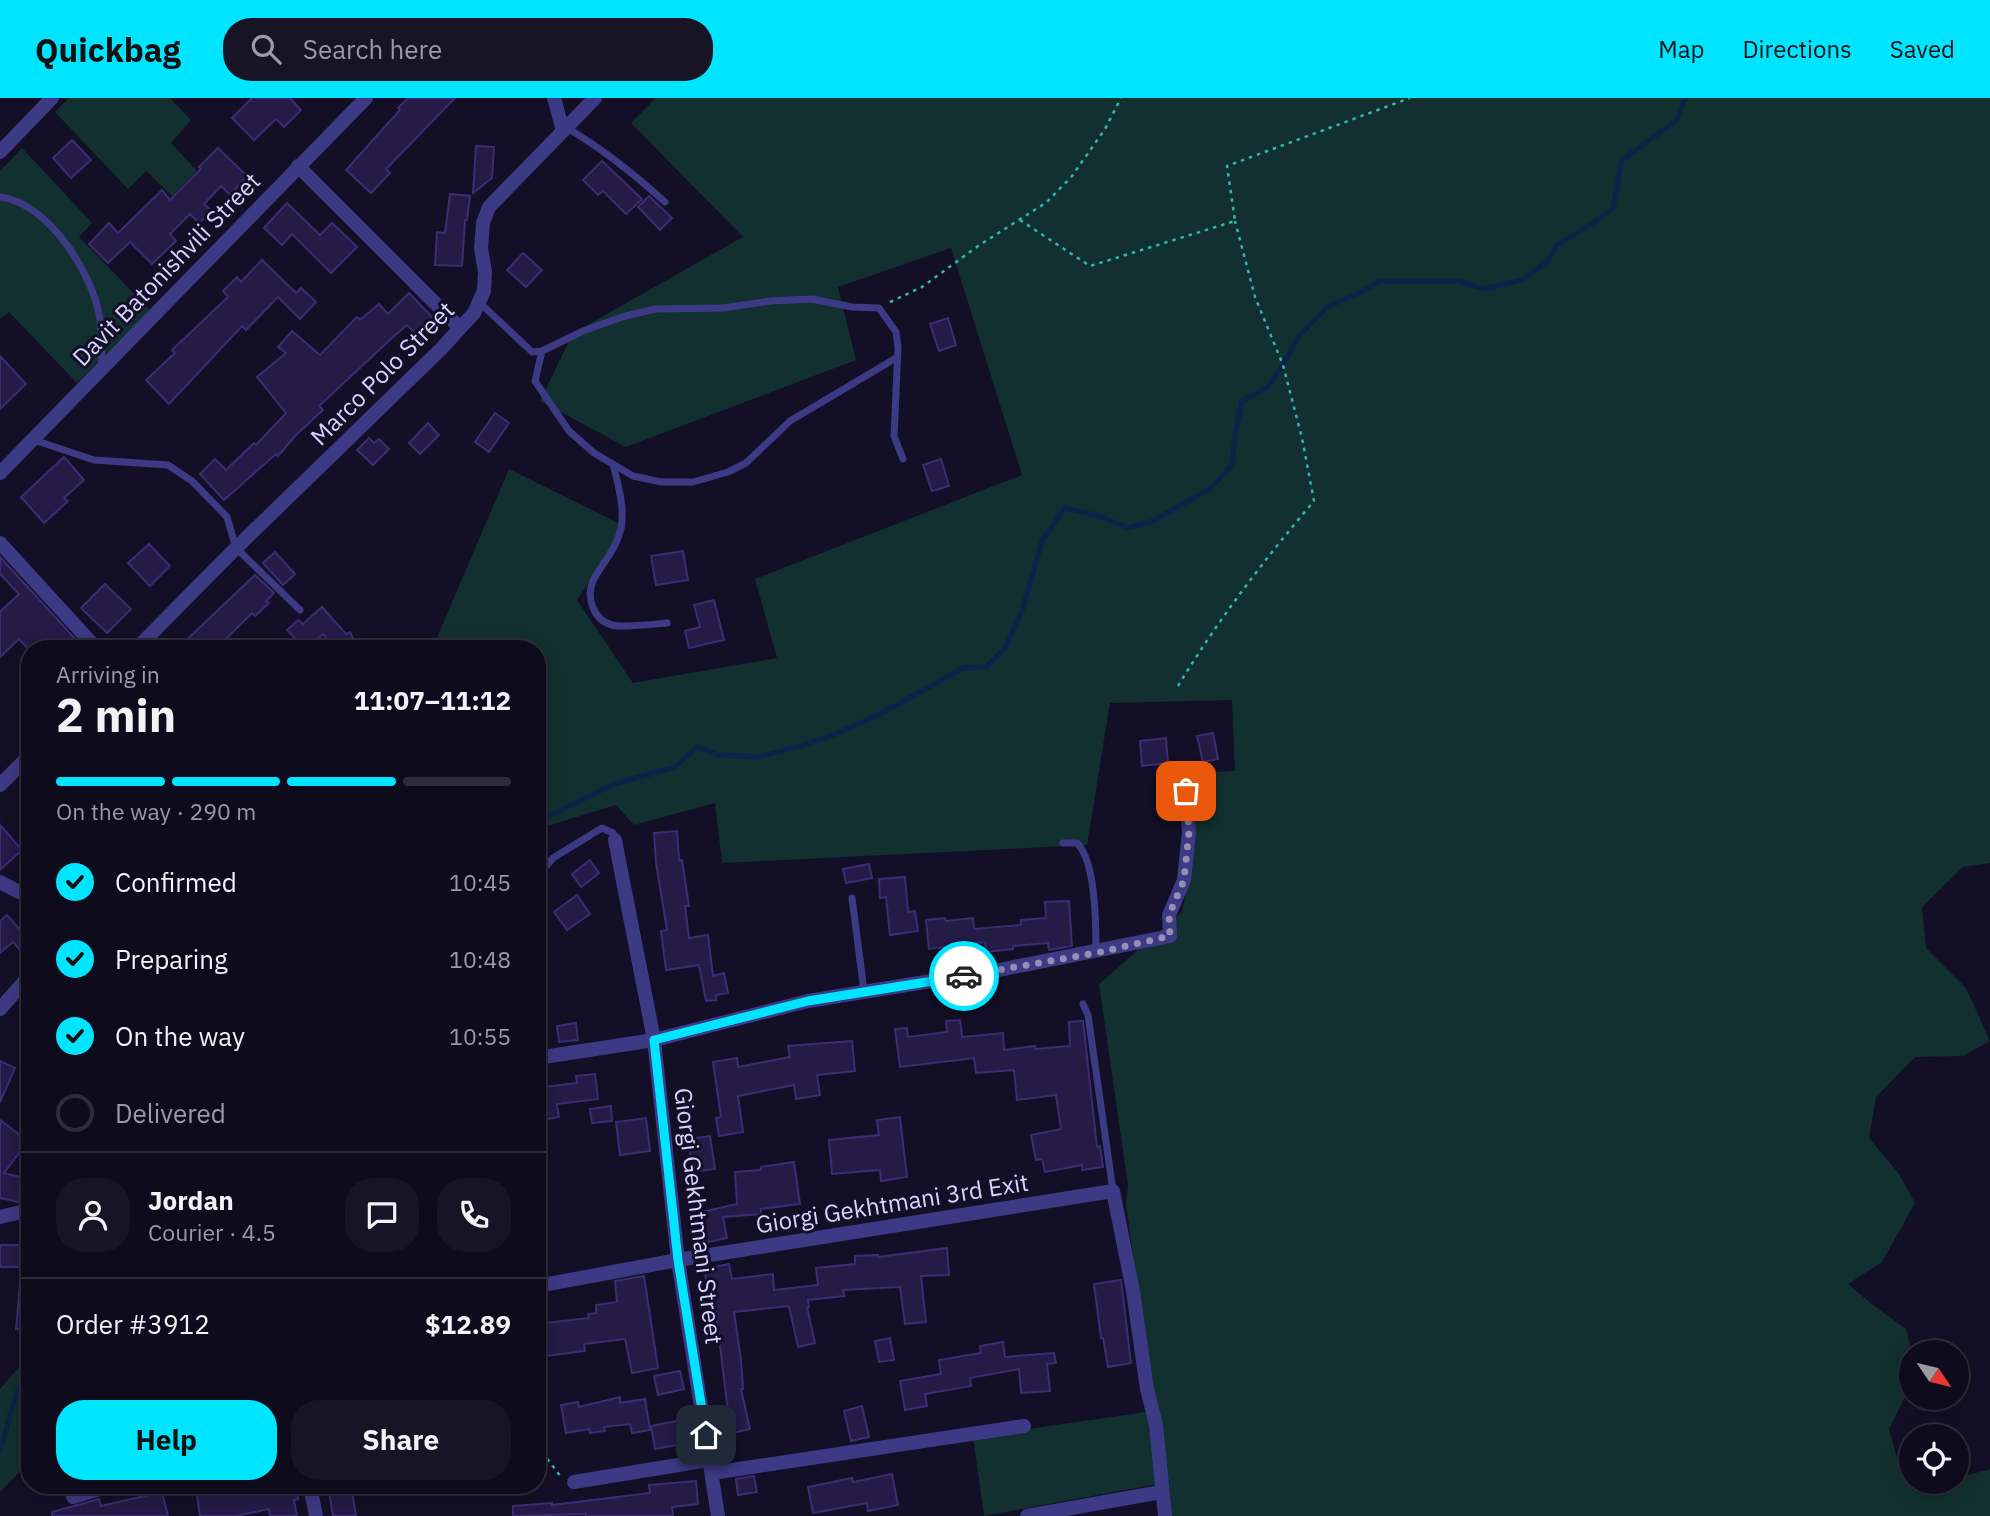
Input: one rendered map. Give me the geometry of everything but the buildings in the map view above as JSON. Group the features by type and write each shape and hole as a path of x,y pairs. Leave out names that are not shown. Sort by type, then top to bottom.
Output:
{"street":[{"path":"0,152 52,98"},
{"name":"Davit Batonishvili Street","path":"0,473 366,98"},
{"path":"554,98 565,129"},
{"name":"Marco Polo Street","path":"145,640 474,313 484,291 485,272 481,248 483,223 489,207 595,98"},
{"path":"298,166 460,328"},
{"path":"0,543 89,640"},
{"path":"0,785 21,764"},
{"path":"546,1057 654,1040 808,1001 1096,953 1170,936 1169,915 1184,880 1189,832 1186,791"},
{"name":"Giorgi Gekhtmani Street","path":"615,841 654,1040 678,1260 718,1516"},
{"path":"0,882 19,892"},
{"path":"0,1009 21,985"},
{"path":"1113,1191 1133,1291 1147,1389 1156,1425 1165,1516"},
{"name":"Giorgi Gekhtmani 3rd Exit","path":"546,1284 678,1260 1113,1191"},
{"path":"0,1217 21,1212"},
{"path":"574,1482 1024,1426"},
{"path":"1027,1516 1161,1492"},
{"path":"73,1497 83,1494"},
{"path":"312,1494 316,1516"}],"lane":[{"path":"565,129 595,144 664,202"},
{"path":"0,197 32,208 54,229 89,278 100,319 102,368"},
{"path":"479,302 532,352 542,351 583,331 622,317 655,309 723,308 771,301 812,299 852,307 879,307 896,332 898,348 894,436 903,459"},
{"path":"542,351 535,381 569,431 594,453 633,476 661,482 693,482 728,472 746,463 790,421 896,358"},
{"path":"34,440 94,460 168,465 192,481 227,517 236,548 300,610"},
{"path":"612,463 622,508 621,528 614,548 594,579 589,592 590,601 597,615 611,625 667,623"},
{"path":"546,866 552,858 601,828 613,833 615,841"},
{"path":"1063,843 1077,843 1084,852 1091,879 1096,953"},
{"path":"852,898 864,992"},
{"path":"1083,1004 1090,1028 1113,1191"}],"path":[{"path":"879,307 922,287 967,253 1047,202 1072,176 1105,129 1121,98"},
{"path":"1178,686 1263,562 1314,501 1302,438 1283,365 1255,297 1235,221 1227,166 1410,98"},
{"path":"1020,220 1090,266 1235,221"},
{"path":"546,1457 562,1478 574,1482"}],"green space":[{"path":"69,98 170,98 191,120 171,143 197,171 172,196 146,171 128,189 55,112"},
{"path":"656,98 1990,98 1990,863 1963,867 1922,907 1926,948 1966,988 1990,1041 1963,1056 1915,1057 1876,1097 1869,1138 1899,1174 1915,1203 1882,1262 1848,1284 1906,1329 1909,1340 1899,1340 1899,1409 1889,1429 1899,1465 1899,1494 1969,1494 1969,1475 1990,1469 1990,1516 1169,1516 1163,1483 984,1516 973,1437 1153,1411 1126,1204 1128,1185 1099,984 1182,912 1191,868 1194,773 1235,771 1232,700 1110,703 1087,845 722,863 715,803 634,825 616,805 546,826 546,640 436,640 509,469 626,527 577,600 633,683 777,658 755,579 1022,475 951,248 838,287 856,360 626,447 540,401 573,333 743,237 631,123"},
{"path":"22,148 92,223 79,237 150,310 77,383 9,312 0,319 0,171"},
{"path":"21,1366 21,1470 0,1492 0,1389"}],"waterway":[{"path":"546,818 614,784 675,767 697,747 719,755 758,757 797,747 836,734 884,712 963,668 986,667 1005,648 1022,611 1042,541 1065,508 1099,516 1129,528 1153,521 1211,488 1232,465 1242,401 1268,387 1298,337 1327,307 1380,281 1458,281 1485,289 1522,280 1548,261 1557,245 1613,208 1622,160 1677,120 1685,98"},
{"path":"0,1449 21,1384"}],"way so far":[{"path":"964,976 1096,953 1170,936 1169,915 1184,880 1189,832 1186,791"}],"route":[{"path":"706,1435 678,1260 654,1040 808,1001 964,976"}]}
